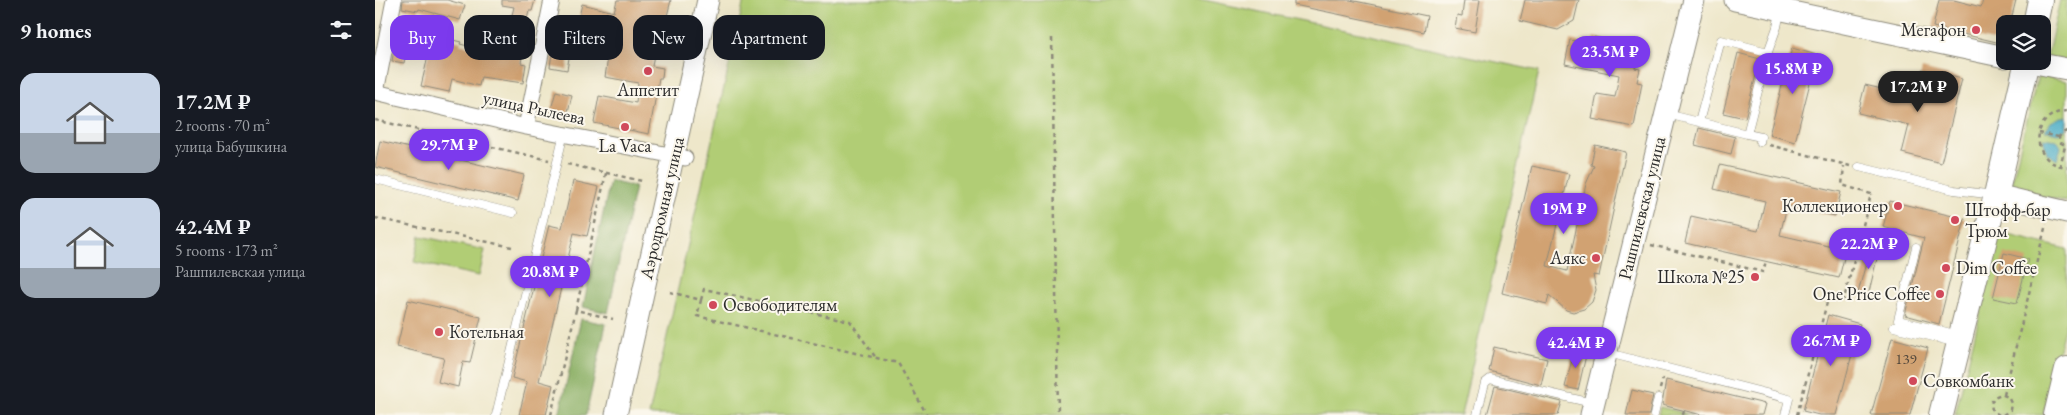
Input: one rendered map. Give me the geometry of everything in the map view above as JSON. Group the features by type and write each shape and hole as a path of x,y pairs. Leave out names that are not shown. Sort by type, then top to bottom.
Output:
{"main road":[{"path":"2037,15 2040,0"},
{"path":"1941,415 1996,195 2024,70"},
{"path":"2056,415 2067,369"}],"street":[{"path":"375,93 393,0"},
{"path":"527,127 552,0"},
{"name":"Аэродромная улица","path":"628,415 680,157 708,0"},
{"name":"Аэродромная улица","path":"617,415 720,0"},
{"name":"Рашпилевская улица","path":"1592,409 1694,0"},
{"path":"1735,0 1996,55"},
{"path":"2051,66 2067,70"},
{"name":"улица Рылеева","path":"375,93 527,127 680,157"},
{"path":"1996,195 2058,210"}],"lane":[{"path":"1747,134 1768,52 1777,28 1780,10"},
{"path":"1699,122 1721,40 1768,52"},
{"path":"1666,114 1761,137 1760,142"},
{"path":"496,415 564,134"},
{"path":"1859,167 1954,190 1996,195"},
{"path":"375,178 513,213"},
{"path":"1916,247 1898,320 1960,340"},
{"path":"1894,326 1960,340"},
{"path":"1606,353 1789,399 1785,415"},
{"path":"1477,415 1485,383 1490,379 1592,409"},
{"path":"1654,415 1658,398"}],"path":[{"path":"1052,38 1059,415"},
{"path":"2067,111 2051,115 2041,126 2038,140 2042,154 2053,164 2067,167"},
{"path":"375,120 643,181"},
{"path":"2059,137 2067,131"},
{"path":"2039,133 2059,137"},
{"path":"2059,137 2061,143 2066,146 2060,167"},
{"path":"1760,142 1844,166 1859,167"},
{"path":"1797,415 1829,295 1844,299 1871,194 1842,185 1844,166"},
{"path":"551,415 606,173"},
{"path":"2005,395 2058,210"},
{"path":"375,218 512,247"},
{"path":"1651,246 1763,272 1766,261"},
{"path":"876,358 850,321 704,289 697,316 876,358 898,363 927,415"},
{"path":"670,292 701,300"},
{"path":"576,310 613,319"},
{"path":"1658,398 1665,368"},
{"path":"1999,415 1994,414 1991,407 1992,400 1997,395 2005,395"},
{"path":"2004,415 2010,410 2011,403 2005,395"},
{"path":"1683,415 1684,410"}],"green space":[{"path":"744,0 1204,0 1539,71 1461,415 649,415 730,60 825,60 825,15 741,15"},
{"path":"2060,0 2067,0 2067,61 2051,58 2051,39"},
{"path":"2038,75 2067,81 2067,202 2010,189"},
{"path":"610,181 635,187 608,313 583,307"},
{"path":"2000,233 2067,249 2067,317 2043,415 1955,415"},
{"path":"420,236 485,250 479,276 414,262"},
{"path":"581,319 606,324 586,415 559,415"},
{"path":"1660,407 1692,415 1658,415"}],"water":[{"path":"2061,117 2067,117 2066,129 2058,133 2045,130 2051,122"},
{"path":"2043,138 2057,140 2061,147 2057,160 2047,153"}],"building":[{"path":"403,0 447,0 465,5 460,20 454,18 454,15 441,15 419,9 418,11 402,8"},
{"path":"502,0 535,0 532,11 529,11 528,15 512,15 514,7 502,5"},
{"path":"617,0 671,0 667,15 633,15 633,60 653,60 652,66 663,68 662,78 659,78 649,134 594,123 599,96 636,103 638,83 605,77 608,60 623,60 623,15 579,15 582,4 614,12"},
{"path":"1294,0 1350,0 1427,16 1424,32 1294,5"},
{"path":"1464,0 1480,0 1475,32 1455,28 1457,15 1462,16"},
{"path":"1525,0 1579,0 1574,21 1558,30 1520,21"},
{"path":"1939,0 1954,0 1981,7 1983,0 2016,0 2012,15 1996,15 1996,42 1933,27"},
{"path":"1594,37 1617,42 1615,49 1638,53 1635,68 1640,69 1637,82 1642,83 1634,127 1592,119 1597,94 1615,97 1619,75 1565,64 1570,40 1592,44"},
{"path":"454,40 461,42 460,44 464,45 464,60 521,60 521,63 526,64 523,83 481,77 479,86 452,79 449,92 421,86 427,60 454,60"},
{"path":"1792,48 1817,55 1795,142 1769,135"},
{"path":"1738,53 1760,59 1745,118 1723,113"},
{"path":"392,60 405,60 404,63"},
{"path":"551,60 569,60 567,70 550,67"},
{"path":"1922,69 1962,79 1941,163 1902,153 1909,125 1858,113 1865,85 1915,97"},
{"path":"556,91 572,95 567,116 550,113"},
{"path":"1699,128 1735,137 1731,154 1695,145"},
{"path":"380,141 524,175 518,201 375,167"},
{"path":"1595,145 1626,152 1599,276 1593,275 1596,290 1592,302 1584,309 1573,312 1566,310 1549,295 1547,304 1502,293 1532,166 1569,174 1547,266 1567,271 1586,184 1594,166 1591,165"},
{"path":"1720,165 1841,192 1835,216 1787,206 1780,235 1846,250 1839,278 1685,243 1691,216 1758,231 1765,201 1714,189"},
{"path":"573,181 599,187 587,236 574,233 539,381 553,385 546,415 519,415 527,382 512,378 549,225 562,228"},
{"path":"1890,201 1965,219 1939,324 1905,315 1924,238 1883,227"},
{"path":"1871,244 1880,246 1868,296 1858,293"},
{"path":"2004,253 2028,259 2017,303 1993,298"},
{"name":"Котельная","path":"408,300 481,317 470,363 463,362 458,387 438,382 444,358 397,347"},
{"path":"1828,315 1860,324 1836,415 1819,415 1803,411"},
{"path":"1892,338 1928,348 1910,415 1871,415"},
{"path":"1494,347 1547,359 1541,385 1489,371"},
{"path":"1575,348 1587,351 1578,390 1565,387"},
{"path":"1666,380 1765,404 1762,415 1702,415 1662,405"},
{"path":"1495,386 1562,402 1558,415 1487,415"},
{"path":"1632,390 1653,395 1649,415 1626,415"}],"place":[{"name":"Мегафон","path":"1976,30"},
{"name":"Аппетит","path":"648,71"},
{"name":"La Vaca","path":"625,127"},
{"name":"Коллекционер","path":"1898,206"},
{"name":"Штофф-бар Трюм","path":"1955,220"},
{"name":"Аякс","path":"1596,258"},
{"name":"Dim Coffee","path":"1946,268"},
{"name":"Школа №25","path":"1755,277"},
{"name":"One Price Coffee","path":"1940,294"},
{"name":"Освободителям","path":"713,305"},
{"name":"Котельная","path":"439,332"},
{"name":"Совкомбанк","path":"1913,381"}]}
